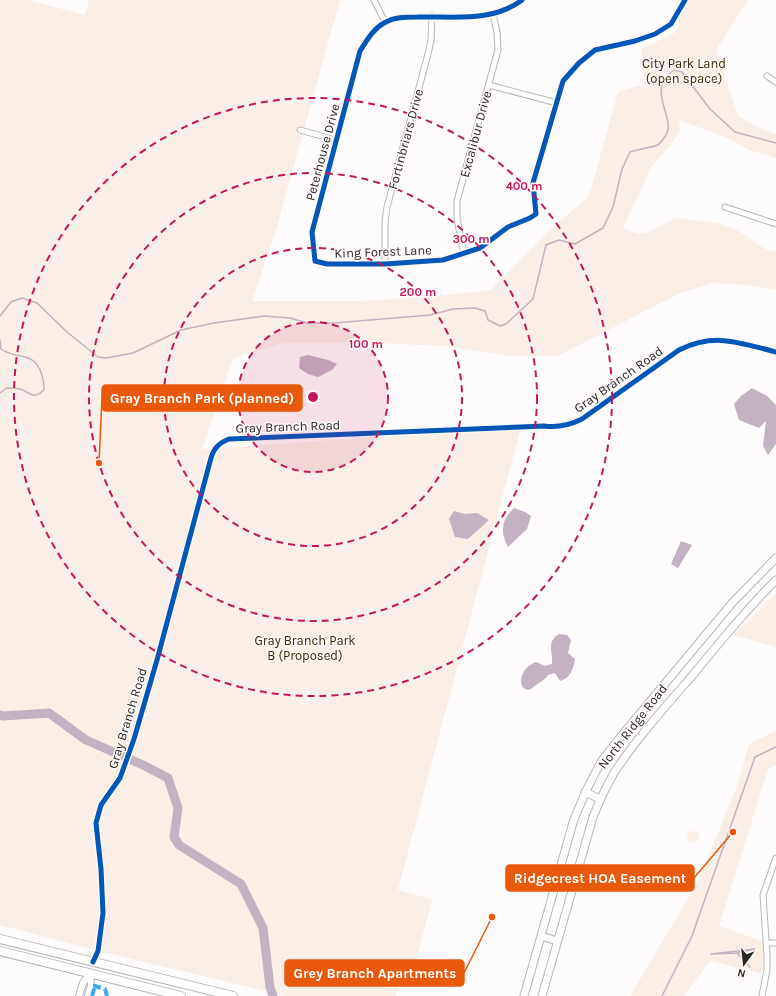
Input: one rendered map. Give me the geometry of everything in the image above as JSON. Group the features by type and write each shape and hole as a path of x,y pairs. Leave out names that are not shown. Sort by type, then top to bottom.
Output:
{"highway":[{"path":"0,939 233,996"},
{"path":"0,951 181,996"},
{"path":"90,974 93,962"}],"main road":[{"name":"North Ridge Road","path":"524,996 574,819 601,762 733,602 776,558"},
{"name":"North Ridge Road","path":"542,996 583,846 600,800 614,775 626,755 728,632 776,580"},
{"path":"586,792 600,800"},
{"path":"541,936 557,941"}],"street":[{"path":"374,0 385,22 402,17 471,17 493,14 514,6 522,0"},
{"path":"489,85 557,103 563,81 579,63 595,50 635,41 655,34 671,24 685,0"},
{"name":"Excalibur Drive","path":"464,254 456,219 457,201 498,50 498,32 493,14"},
{"name":"Fortinbriars Drive","path":"385,264 385,222 387,207 428,54 431,40 432,16"},
{"name":"Peterhouse Drive","path":"315,261 312,232 360,50 372,32 385,22"},
{"path":"767,76 776,82"},
{"name":"King Forest Lane","path":"315,261 327,264 385,264 443,260 480,248 508,227 530,218 536,214 533,183 557,103"},
{"path":"300,130 336,140"},
{"path":"725,208 776,224"},
{"name":"Gray Branch Road","path":"93,962 98,951 103,913 101,869 96,822 101,805 120,778 134,739 157,660 211,458 215,448 219,444 230,439 561,426 572,424 582,419 679,350 689,345 700,342 723,340 734,341 776,352"},
{"path":"762,996 767,970 762,895 776,858"},
{"path":"766,944 776,944"},
{"path":"79,996 83,983 90,974"},
{"path":"88,996 91,985 90,974"}],"green space":[{"path":"0,0 28,0 85,15 89,0 340,0 276,230 252,301 361,301 439,296 490,290 552,228 589,196 618,92 645,84 641,49 676,32 685,0 748,0 716,50 738,116 761,129 776,134 776,158 749,150 725,137 679,120 680,132 652,166 623,228 637,234 647,233 675,218 717,223 737,230 767,250 776,252 776,290 747,285 713,283 680,293 558,356 510,356 445,346 379,343 284,343 233,358 202,449 521,427 398,890 432,899 418,954 420,970 403,968 396,996 286,996 98,951 0,925"},
{"path":"776,593 776,647 734,635"},
{"path":"776,731 776,765 768,769 719,926 765,942 762,974 710,961 684,996 630,996 699,880 738,784 749,744"},
{"path":"691,831 695,831 699,837 695,843 691,843 687,839 687,835"}],"shaded area":[{"path":"308,355 337,364 332,370 318,377 308,374 299,368 300,357"},
{"path":"752,388 767,396 776,405 776,444 768,455 763,446 766,421 759,428 739,420 734,404 741,396"},
{"path":"514,508 531,516 527,529 508,547 505,541 503,526 506,517"},
{"path":"454,511 465,514 477,513 489,520 468,539 455,537 449,519"},
{"path":"681,541 692,545 678,568 671,564"},
{"path":"559,634 567,635 571,640 568,653 575,659 571,673 567,678 560,681 555,673 548,675 531,689 527,690 522,685 522,675 529,666 536,662 545,666 552,664 551,644 555,637"}],"waterway":[{"path":"0,316 11,302 22,298 37,303 67,332 98,357 106,358 133,353 181,330 214,323 264,316 290,318 307,323 334,323 430,315 453,309 475,308 485,311 488,320 500,326 506,324 533,299 546,245 559,240 575,244 603,228 613,207 622,169 630,152 658,145 668,131 668,123 661,96 665,78 674,70 682,72 710,109 735,132 776,143"},
{"path":"0,340 1,349 8,353 28,358 36,363 42,376 44,390 37,395 32,395 24,390 14,388 7,388 0,393"},
{"path":"0,715 49,713 86,740 143,765 168,778 178,808 174,837 179,845 241,884 263,928 270,987 273,996"},
{"path":"662,996 692,936 755,757 776,747"},
{"path":"737,953 755,949 711,954 737,953 750,967"}],"marked path":[{"path":"95,984 95,986 105,989 107,996"},
{"path":"92,996 95,986"}],"cycle path":[{"path":"522,0 498,12 485,15 471,17 396,18 380,25 370,35 360,51 312,232 315,261 327,264 385,264 443,260 480,248 508,227 536,214 533,183 563,81 579,63 595,50 635,41 655,34 671,24 685,0"},
{"path":"93,962 98,951 103,913 101,869 96,823 101,805 120,778 134,739 157,660 211,458 215,449 222,442 229,439 564,426 582,419 679,350 692,345 705,341 716,340 739,343 776,352"}],"place":[{"name":"Gray Branch Park (planned)","path":"99,463"},
{"name":"Ridgecrest HOA Easement","path":"733,832"},
{"name":"Grey Branch Apartments","path":"492,917"}],"park label":[{"name":"City Park Land (open space)","path":"684,70"},
{"name":"Gray Branch Park B (Proposed)","path":"305,648"}]}
